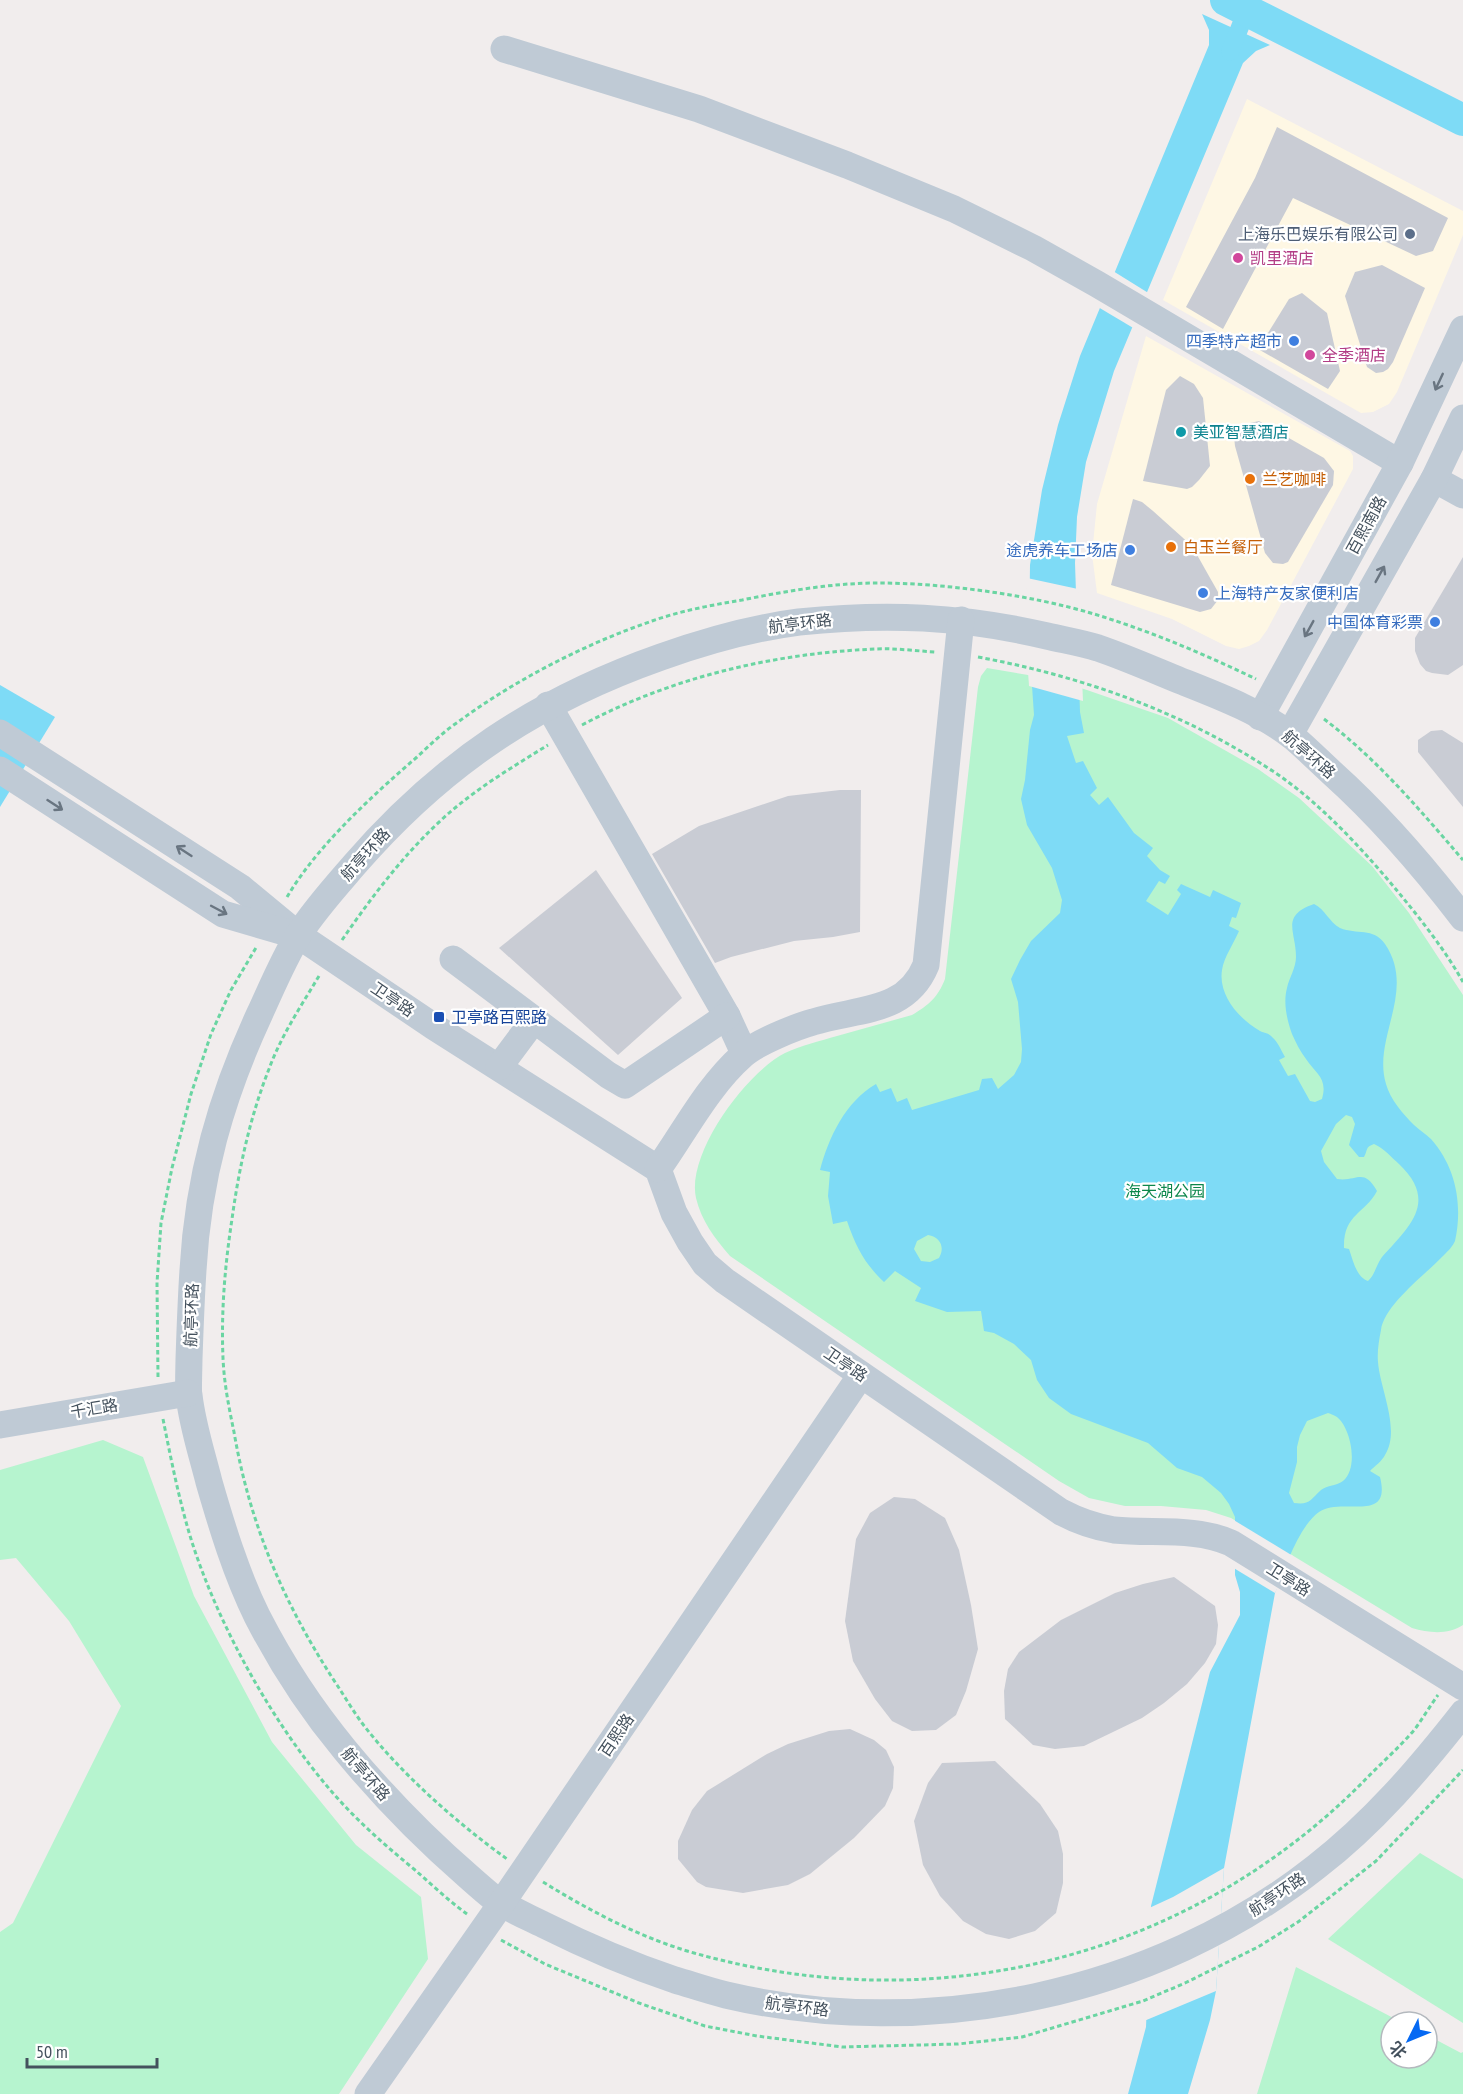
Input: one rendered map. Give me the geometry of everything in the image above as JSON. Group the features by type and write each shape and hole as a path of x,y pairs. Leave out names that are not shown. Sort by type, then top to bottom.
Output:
{"street":[{"path":"504,49 699,109 848,165 954,209 1033,248 1097,284 1400,463"},
{"name":"百熙南路","path":"1260,717 1400,463 1463,329"},
{"path":"1290,734 1434,479 1463,418"},
{"path":"1434,479 1463,495"},
{"name":"航亭环路","path":"1463,918 1427,871 1369,806 1290,734 1204,690 1094,647 1016,628 961,620 902,616 776,625 706,641 648,661 595,682 548,705 457,765 391,825 357,861 298,936 245,1045 228,1088 211,1146 199,1200 194,1255 188,1393 221,1524 256,1615 290,1672 332,1734 376,1789 437,1849 501,1904 579,1943 646,1970 723,1995 794,2007 875,2014 954,2010 1059,1992 1142,1966 1222,1930 1293,1885 1323,1862 1373,1818 1433,1752 1463,1713"},
{"path":"658,1169 699,1106 744,1053 813,1022 885,1005 911,990 921,978 926,964 961,620"},
{"path":"548,705 727,1016 744,1053"},
{"name":"卫亭路","path":"0,732 240,887 272,922"},
{"name":"卫亭路","path":"3,772 223,914 272,922 298,936 432,1026 658,1169 675,1213 705,1264 725,1281 1061,1512 1080,1522 1114,1530 1203,1534 1231,1543 1456,1683"},
{"path":"453,959 608,1075 625,1085 727,1016"},
{"path":"499,1067 534,1020"},
{"name":"百熙路","path":"368,2094 501,1904 861,1375"},
{"name":"千汇路","path":"0,1425 188,1393"}],"path":[{"path":"1020,598 1091,613"},
{"name":"航亭环路","path":"595,644 531,676 456,723 392,778 301,873 231,990 211,1034 191,1094 172,1168 161,1223 157,1283 157,1367 172,1466 191,1539 212,1594 234,1642 264,1696 331,1791 368,1830 458,1908 501,1940 545,1964 639,2003 705,2026 756,2036 842,2047 958,2044 1022,2037 1143,2001 1219,1967 1298,1922 1376,1861 1463,1770"},
{"name":"航亭环路","path":"1456,1683 1415,1729 1311,1830 1283,1852 1223,1891 1147,1929 1053,1959 1000,1972 892,1981 798,1975 693,1953 645,1935 578,1903 523,1870 452,1817 362,1723 291,1608 270,1561 251,1509 238,1456 223,1360 224,1274 236,1190 254,1110 270,1066 289,1026 330,957 378,889 448,813 478,790 565,735 598,717 687,681 728,669 817,654 878,649 957,653 1017,664 1087,684 1153,707 1199,728 1280,776 1308,799 1365,853 1426,926 1463,982"}],"shaded area":[{"path":"1247,99 1463,211 1463,235 1397,392 1389,404 1373,412 1361,413 1163,300"},
{"path":"1146,336 1350,451 1353,456 1353,469 1267,630 1259,641 1249,646 1239,649 1226,646 1172,619 1097,593 1092,554 1097,504"}],"green space":[{"name":"海天湖公园","path":"987,668 1046,678 1168,718 1258,769 1299,798 1372,866 1409,913 1463,995 1463,1625 1457,1628 1438,1632 1412,1628 1231,1518 1206,1510 1125,1506 1089,1498 1059,1481 730,1256 705,1222 696,1198 695,1180 700,1159 722,1116 754,1077 770,1063 791,1050 912,1015 932,1000 939,991 945,979 978,687 981,676"},
{"path":"103,1440 143,1457 194,1596 272,1742 356,1845 421,1897 428,1959 339,2094 0,2094 0,1932 13,1923 121,1706 69,1621 16,1558 0,1560 0,1470"},
{"path":"1420,1853 1463,1879 1463,2023 1328,1939"},
{"path":"1296,1967 1379,2010 1379,2070 1439,2070 1439,2041 1463,2052 1463,2094 1257,2094"}],"water":[{"path":"1202,14 1270,45 1256,51 1243,63 1114,371 1086,462 1077,517 1075,563 1080,712 1084,733 1067,736 1076,763 1083,761 1097,788 1090,795 1099,805 1108,797 1134,833 1153,848 1147,856 1160,870 1170,876 1165,884 1159,881 1146,901 1168,915 1181,894 1177,890 1181,884 1210,897 1213,890 1241,903 1236,918 1232,917 1229,926 1239,931 1223,965 1223,988 1232,1005 1245,1020 1276,1041 1285,1057 1279,1060 1288,1076 1295,1074 1310,1101 1315,1102 1322,1099 1322,1081 1295,1041 1286,1005 1287,988 1296,961 1293,919 1303,909 1314,904 1340,928 1370,933 1385,944 1394,962 1397,979 1396,997 1384,1049 1383,1067 1386,1084 1401,1111 1440,1150 1452,1174 1458,1200 1458,1214 1453,1245 1398,1300 1384,1320 1381,1330 1378,1362 1391,1434 1385,1455 1370,1471 1380,1477 1382,1492 1379,1500 1372,1505 1328,1508 1311,1519 1298,1538 1275,1593 1224,1868 1216,1991 1210,2020 1188,2094 1128,2094 1146,2027 1151,1906 1210,1672 1240,1615 1240,1592 1235,1575 1235,1517 1221,1493 1202,1477 1177,1468 1148,1443 1071,1414 1049,1398 1037,1380 1031,1360 1014,1344 994,1333 984,1331 981,1311 947,1312 915,1301 921,1288 895,1271 884,1282 861,1254 847,1221 833,1224 828,1196 830,1172 820,1170 828,1145 847,1110 855,1100 876,1084 880,1092 891,1088 897,1102 907,1098 912,1110 979,1090 982,1079 992,1078 998,1089 1014,1075 1021,1062 1018,1002 1011,979 1031,941 1060,913 1062,900 1052,868 1027,825 1021,799 1034,715 1029,642 1030,565 1042,490 1058,425 1080,356 1209,45 1209,30","holes":["1346,1115 1352,1117 1355,1124 1349,1145 1359,1157 1364,1157 1371,1145 1378,1146 1399,1164 1411,1178 1417,1190 1416,1214 1402,1235 1382,1257 1368,1281 1358,1272 1349,1249 1344,1248 1345,1237 1351,1221 1377,1191 1364,1177 1337,1179 1324,1162 1321,1151 1336,1124","928,1235 936,1238 942,1247 939,1258 930,1262 921,1261 914,1249 917,1241","1328,1413 1342,1422 1351,1448 1351,1467 1341,1483 1323,1488 1307,1502 1294,1503 1289,1493 1297,1462 1297,1447 1307,1421"]},
{"path":"0,685 55,717 0,807"}],"pier":[{"path":"1113,271 1150,294 1135,329 1098,307"},
{"path":"1027,578 1078,589 1083,701 1029,686 1026,642"},
{"path":"1232,1519 1293,1556 1275,1593 1232,1567"},
{"path":"1224,1868 1216,1991 1144,2021 1147,1909"}],"building":[{"path":"1277,127 1448,218 1433,251 1416,256 1293,198 1223,329 1186,307 1255,178"},
{"path":"1382,265 1425,288 1393,362 1388,369 1376,373 1367,367 1345,296 1355,272"},
{"path":"1302,293 1327,313 1340,371 1328,389 1258,349 1289,299"},
{"name":"美亚智慧酒店","path":"1180,376 1194,384 1203,398 1210,466 1192,487 1187,489 1143,481 1166,390"},
{"path":"1259,421 1324,458 1334,471 1333,485 1288,562 1283,564 1273,563 1265,553 1235,446 1234,437 1241,425"},
{"path":"1133,499 1142,502 1192,546 1218,592 1218,600 1211,609 1200,612 1111,585"},
{"path":"1463,557 1463,665 1448,675 1432,673 1426,671 1420,664 1415,651 1415,638"},
{"path":"1442,730 1463,743 1463,807 1418,752 1418,740 1431,731"},
{"path":"861,790 860,932 794,941 715,963 652,854 699,826 788,796"},
{"path":"596,870 682,998 618,1055 499,948"},
{"path":"894,1497 915,1499 945,1518 959,1550 971,1605 978,1649 966,1691 956,1715 936,1730 912,1731 892,1721 875,1699 853,1661 845,1621 856,1539 870,1513"},
{"path":"1174,1577 1215,1606 1218,1625 1216,1644 1205,1663 1187,1684 1142,1718 1084,1746 1055,1749 1033,1745 1005,1719 1004,1691 1008,1669 1019,1652 1061,1620 1115,1593"},
{"path":"850,1729 874,1740 886,1750 894,1767 893,1788 885,1806 854,1838 810,1874 788,1885 743,1893 706,1887 697,1882 678,1859 678,1841 692,1810 707,1791 767,1754 788,1744 829,1731"},
{"path":"995,1761 1040,1804 1058,1831 1063,1854 1063,1883 1056,1913 1035,1931 1009,1939 986,1934 963,1921 940,1896 923,1865 914,1821 928,1783 942,1763"}],"waterway":[{"path":"1226,0 1463,120"},
{"path":"1230,52 1246,12"}],"place":[{"name":"上海乐巴娱乐有限公司","path":"1410,234"},
{"name":"凯里酒店","path":"1238,258"},
{"name":"四季特产超市","path":"1294,341"},
{"name":"全季酒店","path":"1310,355"},
{"name":"美亚智慧酒店","path":"1181,432"},
{"name":"兰艺咖啡","path":"1250,479"},
{"name":"白玉兰餐厅","path":"1171,547"},
{"name":"途虎养车工场店","path":"1130,550"},
{"name":"上海特产友家便利店","path":"1203,593"},
{"name":"中国体育彩票","path":"1435,622"},
{"name":"卫亭路百熙路","path":"439,1017"}]}
